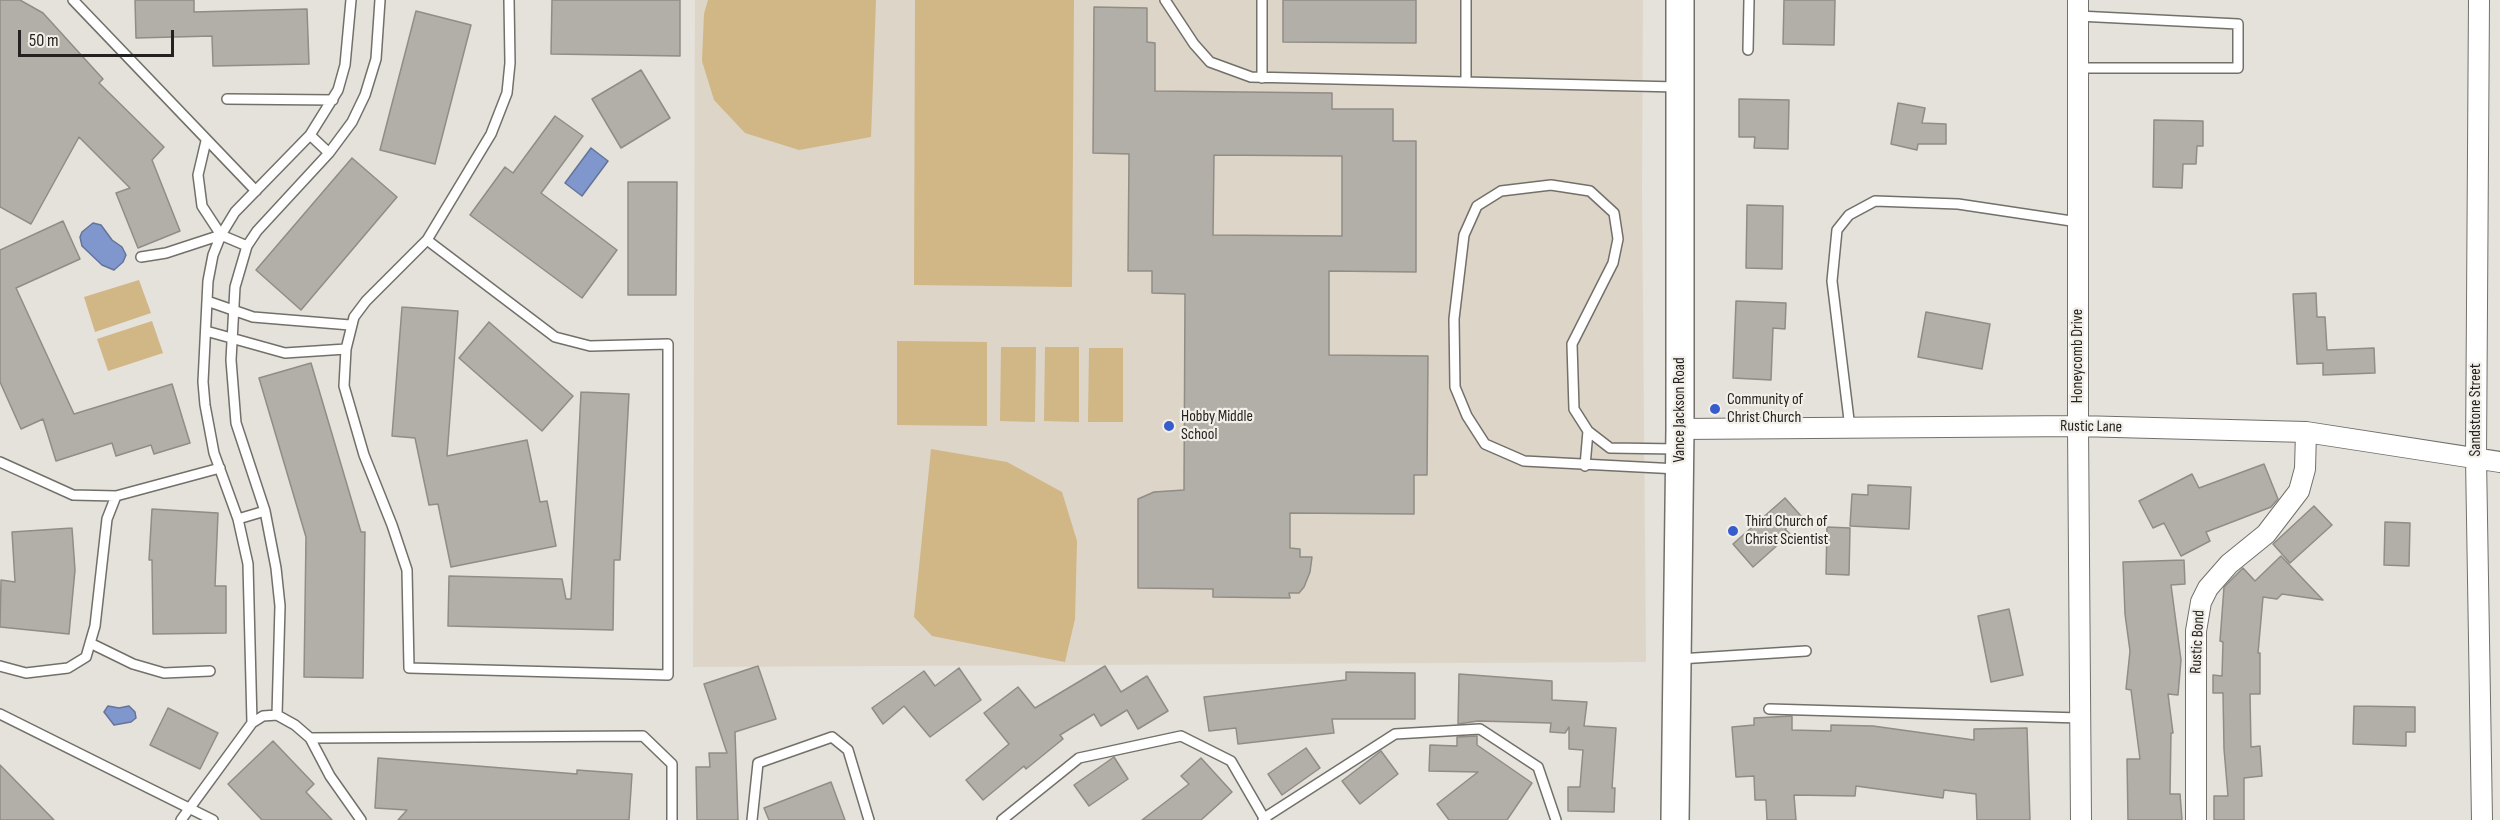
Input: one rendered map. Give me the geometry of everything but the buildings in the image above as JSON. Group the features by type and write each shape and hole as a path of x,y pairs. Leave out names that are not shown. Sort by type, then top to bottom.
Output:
{"main road":[{"name":"Vance Jackson Road","path":"1675,820 1680,449 1680,0"}],"street":[{"name":"Sandstone Street","path":"2479,0 2476,458 2482,820"},
{"name":"Honeycomb Drive","path":"2078,8 2081,820"},
{"name":"Rustic Lane","path":"1680,449 1850,428 2078,426 2306,432 2500,462"},
{"name":"Rustic Bond","path":"2196,820 2196,631 2201,602 2208,588 2229,564 2266,534 2299,491 2305,469 2306,432"}],"lane":[{"path":"73,0 256,191"},
{"path":"252,723 248,564 238,519 214,453 203,382 207,301 213,255 221,235 235,212 310,135 333,100 345,65 351,0"},
{"path":"277,715 280,606 276,568 265,511 236,423 232,393 235,287 247,246 257,231 329,153 352,122 376,59 380,0"},
{"path":"427,240 555,337 590,346 668,344 668,675 409,668 407,570 393,525 364,455 344,386 346,349 350,326 366,301 427,240 492,134 507,93 510,63 509,0"},
{"path":"1165,0 1194,44 1210,62 1251,77 1680,87"},
{"path":"1262,0 1262,78"},
{"path":"1466,0 1466,82"},
{"path":"1748,51 1749,0"},
{"path":"2078,8 2238,24 2238,68 2078,68"},
{"path":"227,99 333,100"},
{"path":"310,135 329,153"},
{"path":"206,141 198,175 201,206 221,235 247,246"},
{"path":"1551,185 1590,191 1614,213 1618,239 1613,263 1572,344 1574,409 1588,431 1610,448 1680,449 1585,465 1524,461 1485,444 1467,416 1455,387 1454,319 1464,235 1477,206 1501,191 1551,185"},
{"path":"1850,428 1832,281 1837,230 1849,215 1875,201 1958,204 2078,222"},
{"path":"141,257 166,253 221,235"},
{"path":"207,301 253,317 350,326"},
{"path":"206,331 285,353 346,349"},
{"path":"1585,465 1588,431"},
{"path":"0,462 73,495 116,496 220,468"},
{"path":"0,666 26,673 68,668 86,657 95,626 107,519 116,496"},
{"path":"238,519 265,511"},
{"path":"90,643 133,664 164,673 210,671"},
{"path":"1677,659 1806,651"},
{"path":"1768,709 2080,718"},
{"path":"0,714 213,820"},
{"path":"181,820 252,723 263,716 277,715 295,725 310,738 330,776 361,820"},
{"path":"1002,820 1079,758 1180,736 1231,761 1264,819 1395,734 1480,729 1538,767 1556,820"},
{"path":"310,738 643,736 672,764 672,820"},
{"path":"752,820 758,763 832,737 848,750 869,820"}],"shaded area":[{"name":"Hobby Middle School","path":"695,0 1643,0 1642,190 1646,662 693,667"},
{"path":"708,0 876,0 871,137 799,150 745,133 714,100 702,61 704,14"},
{"path":"915,0 1074,0 1072,287 914,285"},
{"path":"139,280 151,313 95,332 84,297"},
{"path":"152,321 163,353 108,371 97,339"},
{"path":"897,341 987,342 987,426 897,425"},
{"path":"1001,347 1036,347 1035,422 1000,421"},
{"path":"1045,347 1079,347 1079,422 1044,421"},
{"path":"1089,348 1123,348 1123,422 1088,422"},
{"path":"931,449 1007,462 1062,492 1077,541 1075,619 1065,662 932,636 914,617"}],"water":[{"path":"591,148 608,161 582,196 565,183"},
{"path":"93,223 101,225 112,240 122,247 126,255 123,262 114,270 102,265 82,246 80,237 82,232"},
{"path":"108,706 119,708 129,706 135,712 136,718 131,722 114,725 104,712"}],"place":[{"name":"Community of Christ Church","path":"1715,409"},
{"name":"Hobby Middle School","path":"1169,426"},
{"name":"Third Church of Christ Scientist","path":"1733,531"}]}
